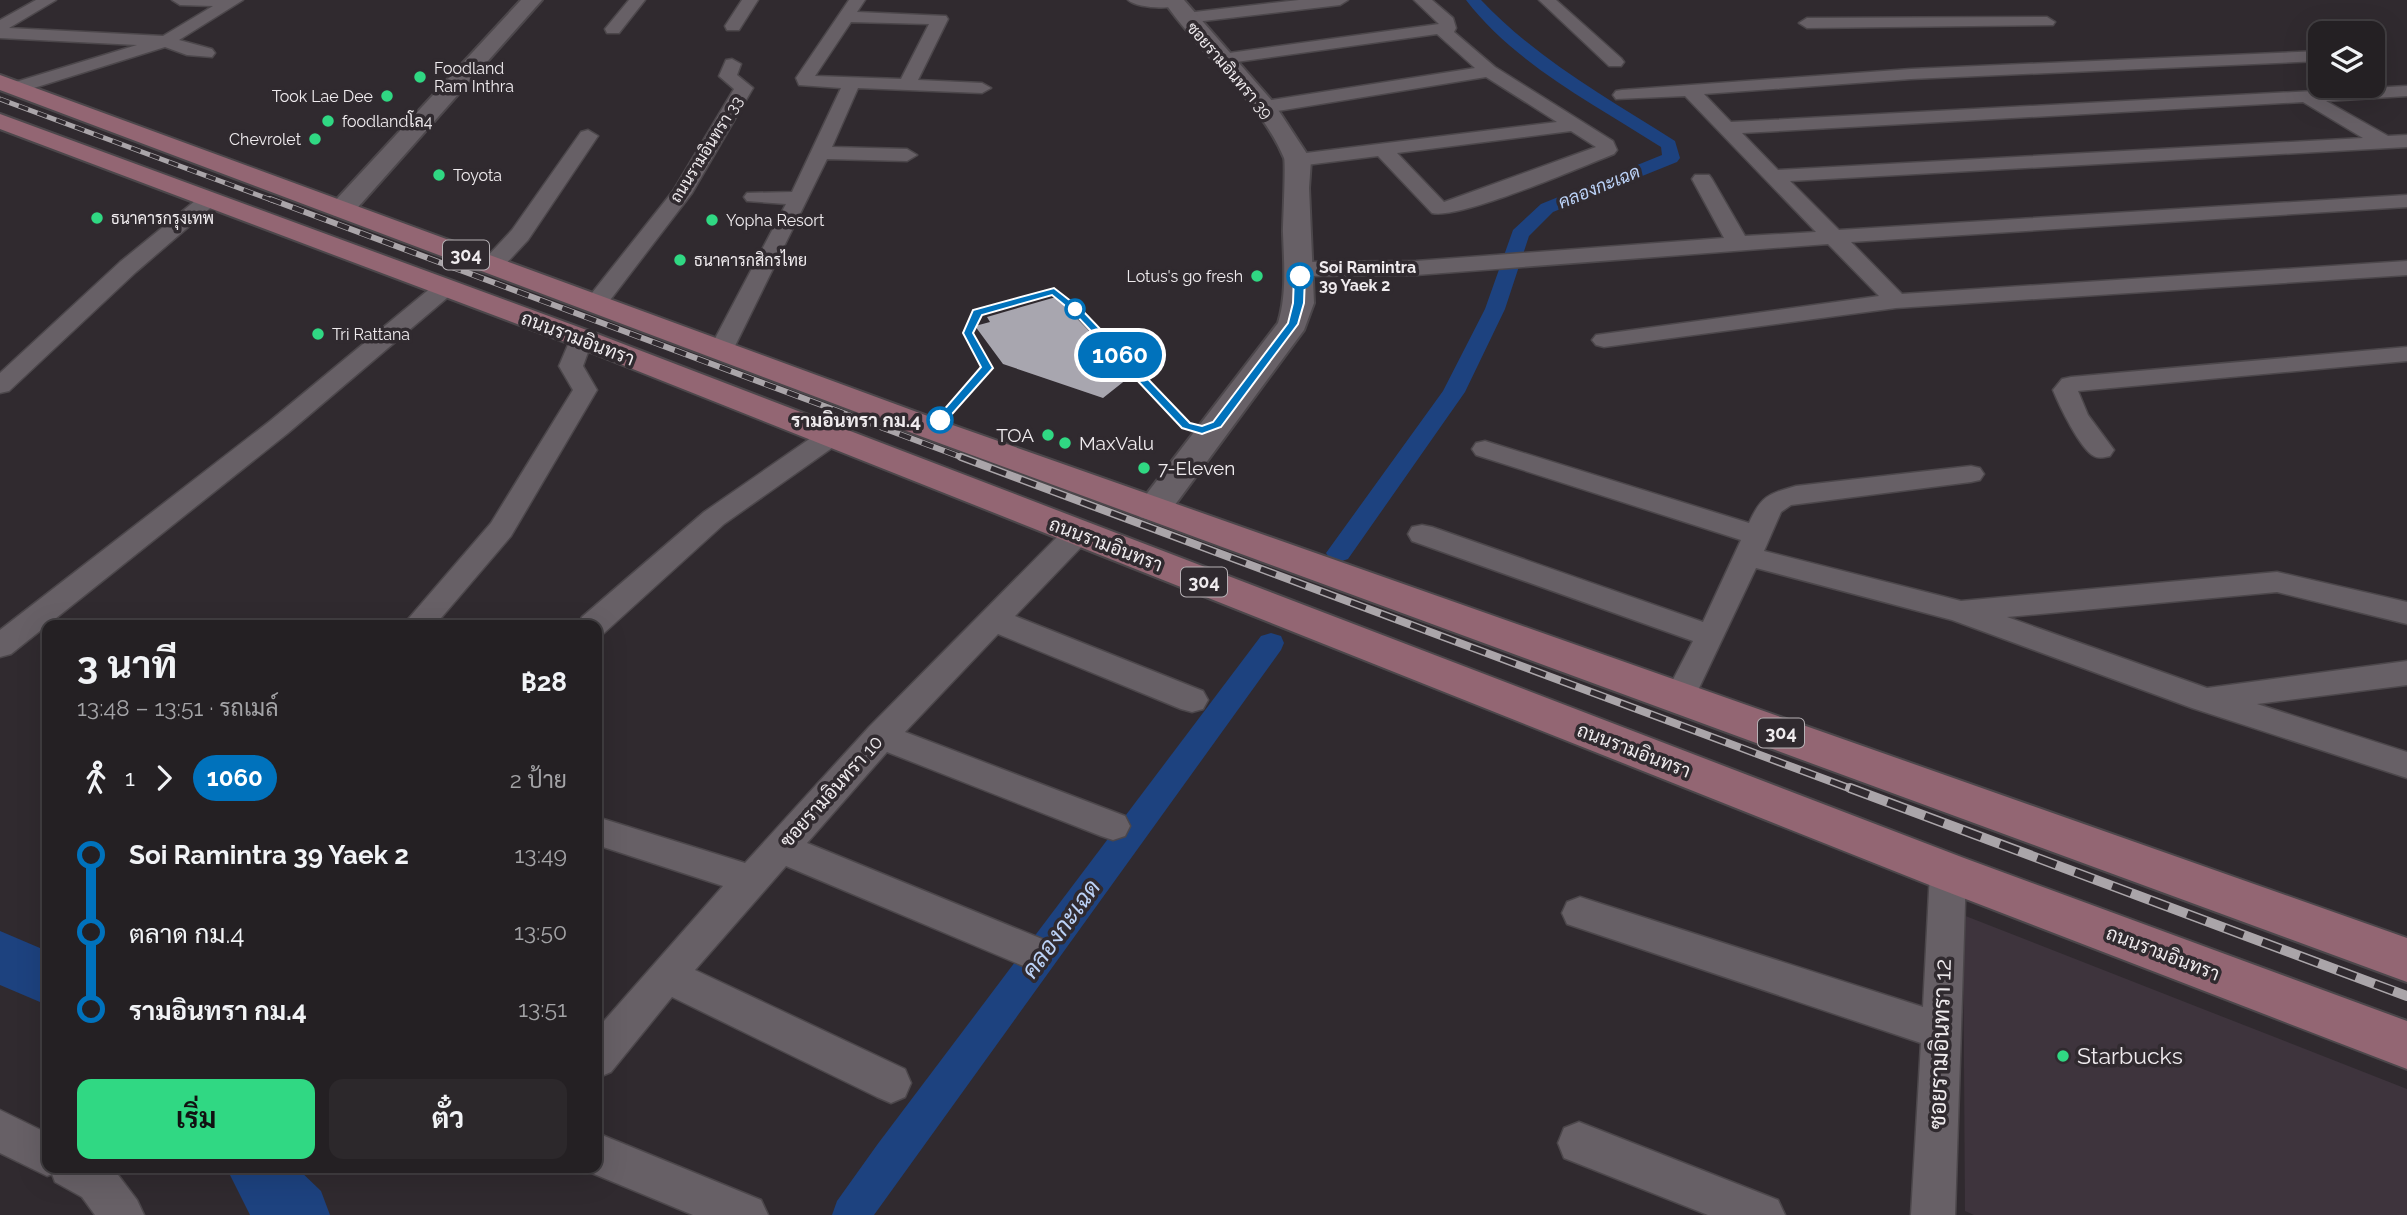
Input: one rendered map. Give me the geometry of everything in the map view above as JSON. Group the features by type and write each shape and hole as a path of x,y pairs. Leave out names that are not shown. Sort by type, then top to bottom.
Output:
{"main road":[{"name":"ถนนรามอินทรา","path":"5,97 342,209 1153,509 2407,960"},
{"name":"ถนนรามอินทรา","path":"5,97 208,200 581,338 830,438 1948,872 2407,1045"}],"street":[{"path":"0,27 48,0"},
{"path":"180,0 233,1"},
{"path":"342,209 532,0"},
{"path":"613,29 637,0"},
{"path":"733,26 750,0"},
{"path":"857,0 804,79 982,88"},
{"path":"903,18 913,0"},
{"path":"1136,0 1178,7 1340,0"},
{"path":"1222,59 1448,28 1447,21 1422,0"},
{"path":"1547,0 1615,62"},
{"path":"5,97 166,41 233,1"},
{"name":"ซอยรามอินทรา 39","path":"1178,7 1265,107 1298,160"},
{"path":"1914,7 1928,22"},
{"path":"846,16 940,19 907,85"},
{"path":"1807,23 2047,22"},
{"path":"1381,148 1439,209 1458,206 1607,150 1606,145 1577,125 1489,71 1441,29"},
{"path":"0,33 166,41 187,50 206,53"},
{"path":"1622,95 1911,74 2308,57"},
{"path":"2244,61 2407,155"},
{"name":"ถนนรามอินทรา 33","path":"596,303 682,193 744,88 728,76 732,64"},
{"path":"1265,107 1489,71"},
{"path":"721,350 799,198 852,83"},
{"path":"1690,91 1896,302"},
{"path":"2385,93 2407,91"},
{"path":"1729,128 2308,98"},
{"path":"1153,509 1293,324 1299,303 1296,188 1298,160 1577,125"},
{"path":"492,265 520,235 588,136"},
{"path":"1774,176 2407,141"},
{"path":"818,153 907,155"},
{"path":"1702,179 1738,243"},
{"path":"754,197 799,198"},
{"path":"0,386 128,267 208,200"},
{"path":"1300,269 1416,268 1738,243 2407,201"},
{"path":"1604,340 1896,302 2407,268"},
{"path":"0,646 295,415 446,287"},
{"path":"422,620 501,529 585,390 571,366 581,338"},
{"path":"2101,450 2068,399 2066,390 2071,384 2407,354"},
{"path":"599,620 714,519 830,438"},
{"path":"1485,449 1752,545 1959,611 2203,699 2407,765"},
{"path":"1680,697 1770,507 1781,499 1971,474"},
{"name":"ซอยรามอินทรา 10","path":"602,1044 881,736 1078,533"},
{"path":"1422,534 1711,636"},
{"path":"1959,611 2277,582 2407,613"},
{"path":"994,620 1192,700"},
{"path":"2203,699 2407,673"},
{"path":"881,736 1113,826"},
{"path":"602,833 751,880"},
{"path":"779,847 1034,953"},
{"name":"ซอยรามอินทรา 12","path":"1933,1215 1948,872"},
{"path":"1580,913 1940,1031"},
{"path":"666,975 891,1083"},
{"path":"0,1130 42,1152"},
{"path":"1579,1143 1763,1215"},
{"path":"602,1156 746,1215"},
{"path":"81,1173 97,1182 122,1215"}],"shaded area":[{"path":"1963,915 2407,1089 2407,1215 1974,1215 1965,1211"}],"building":[{"path":"1056,297 1132,375 1103,398 1003,364 975,326 990,322 987,317"}],"waterway":[{"name":"คลองกะเฉด","path":"1339,553 1454,392 1495,309 1520,234 1547,208 1671,158 1669,145 1541,62 1494,23 1473,0"},
{"name":"คลองกะเฉด","path":"851,1215 890,1158 1271,643"},
{"path":"0,957 42,977"},
{"path":"262,1173 274,1193 297,1215"}],"railway":[{"path":"0,99 274,201"},
{"path":"270,199 966,459"},
{"path":"961,457 1854,790"},
{"path":"1850,788 2407,996"}],"bus line":[{"name":"1060","path":"940,420 987,368 968,333 977,313 1054,291 1077,311 1186,425 1202,430 1217,425 1293,324 1299,303 1300,276"}],"place":[{"name":"Foodland Ram Inthra","path":"420,77"},
{"name":"Took Lae Dee","path":"387,96"},
{"name":"foodlandโล4","path":"328,121"},
{"name":"Chevrolet","path":"315,139"},
{"name":"Toyota","path":"439,175"},
{"name":"ธนาคารกรุงเทพ","path":"97,218"},
{"name":"Yopha Resort","path":"712,220"},
{"name":"ธนาคารกสิกรไทย","path":"680,260"},
{"name":"Lotus's go fresh","path":"1257,276"},
{"name":"Soi Ramintra 39 Yaek 2","path":"1300,276"},
{"name":"Tri Rattana","path":"318,334"},
{"name":"รามอินทรา กม.4","path":"940,420"},
{"name":"TOA","path":"1048,435"},
{"name":"MaxValu","path":"1065,443"},
{"name":"7-Eleven","path":"1144,468"},
{"name":"Starbucks","path":"2063,1056"}]}
